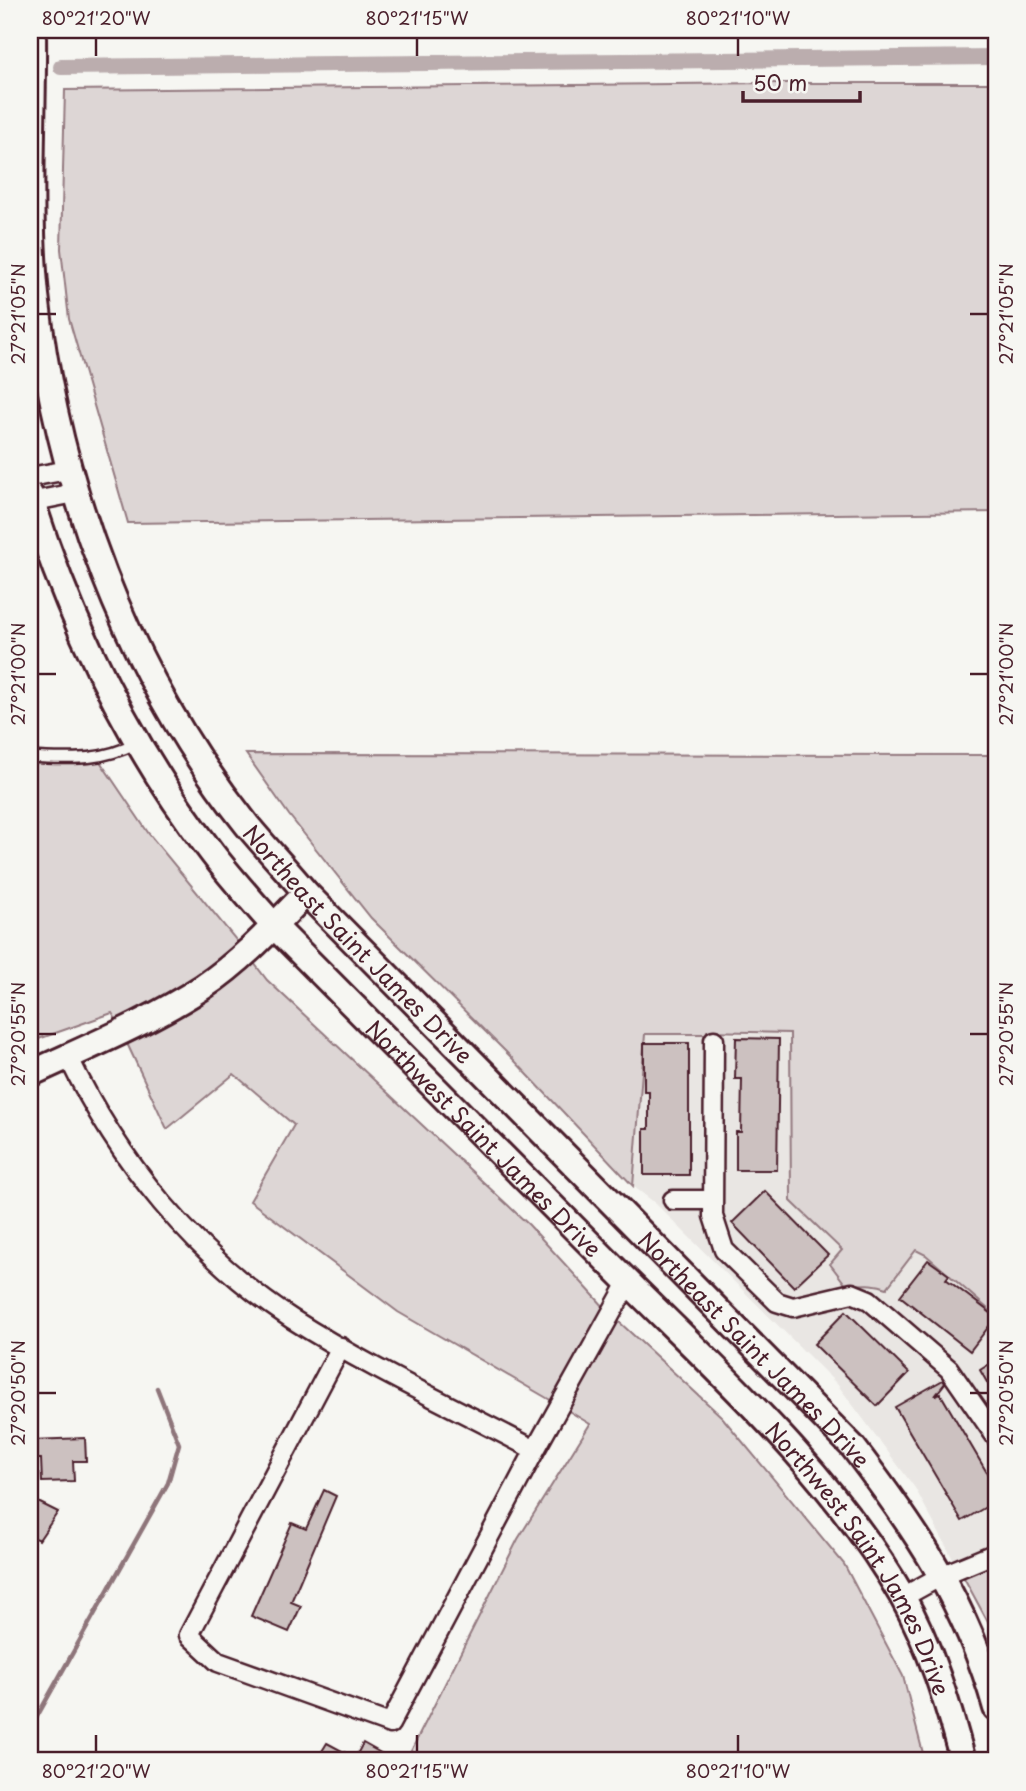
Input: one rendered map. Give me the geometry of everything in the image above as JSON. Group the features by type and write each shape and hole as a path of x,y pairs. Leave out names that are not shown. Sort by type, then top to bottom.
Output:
{"main road":[{"name":"Northeast Saint James Drive","path":"33,30 32,217 36,293 51,398 72,481 117,605 167,704 247,824 306,893 816,1406 892,1498 943,1575 966,1622 996,1708"},
{"name":"Northwest Saint James Drive","path":"30,500 70,609 139,743 159,778 213,853 274,926 816,1475 856,1524 902,1597 928,1653 951,1717 963,1761"},
{"path":"30,1074 170,1008 204,986 234,963 306,893"}],"street":[{"path":"30,477 72,481"},
{"path":"30,500 72,481"},
{"path":"715,1040 713,1200 716,1232 724,1250 777,1302 793,1307 852,1293 869,1300 950,1369 996,1437"},
{"path":"68,1056 85,1093 144,1184 189,1233 250,1287 291,1318 341,1348 534,1450"},
{"path":"673,1200 713,1200"},
{"path":"341,1348 189,1635 218,1662 390,1724 534,1450 628,1283"},
{"path":"902,1597 943,1575 996,1553"}],"lane":[{"path":"30,757 97,758 113,755 139,743"}],"shaded area":[{"path":"996,83 996,512 128,523 69,319 61,249 65,90"},
{"path":"30,753 95,754 149,834 241,946 200,979 118,1023 112,1013 30,1042"},
{"path":"246,754 996,755 996,1316 926,1255 916,1250 887,1288 872,1284 846,1285 830,1264 842,1250 791,1201 790,1033 707,1031 706,1034 645,1034 633,1186 512,1058 371,918 289,815"},
{"path":"251,959 267,980 529,1225 605,1308 552,1401 398,1312 250,1201 294,1125 234,1074 167,1129 125,1039"},
{"path":"791,1033 791,1201 842,1250 830,1264 846,1285 794,1298 781,1294 730,1244 721,1215 723,1034"},
{"path":"645,1034 706,1034 705,1191 665,1191 665,1209 705,1209 708,1234 717,1254 775,1310 794,1316 851,1303 865,1308 943,1375 996,1452 996,1544 954,1561 915,1488 837,1384 655,1203 633,1186"},
{"path":"915,1250 926,1255 996,1316 996,1422 956,1363 873,1293 859,1286 874,1282 887,1287"},
{"path":"617,1320 722,1417 844,1564 903,1676 925,1761 406,1761 518,1539 590,1424 567,1410"},
{"path":"996,1563 996,1637 963,1576"}],"building":[{"path":"736,1038 779,1039 777,1170 736,1170 736,1132 741,1132 742,1079 735,1079"},
{"path":"644,1043 689,1043 689,1175 644,1175 644,1129 649,1129 649,1091 644,1091"},
{"path":"765,1191 828,1255 794,1287 732,1223"},
{"path":"928,1260 949,1275 946,1279 996,1317 970,1351 900,1296"},
{"path":"846,1311 909,1373 877,1406 814,1344"},
{"path":"996,1360 996,1398 980,1370"},
{"path":"943,1380 945,1383 935,1396 940,1393 996,1488 996,1501 962,1521 895,1407"},
{"path":"85,1438 86,1461 73,1461 74,1481 42,1482 41,1459 31,1459 31,1440"},
{"path":"324,1490 336,1496 291,1602 301,1606 289,1632 251,1616 292,1523 306,1529"},
{"path":"38,1502 58,1512 39,1540 30,1536 30,1518"},
{"path":"327,1743 355,1758 363,1743 395,1761 316,1761"}],"waterway":[{"path":"61,67 996,57"},
{"path":"30,1729 168,1483 179,1444 157,1388"}]}
